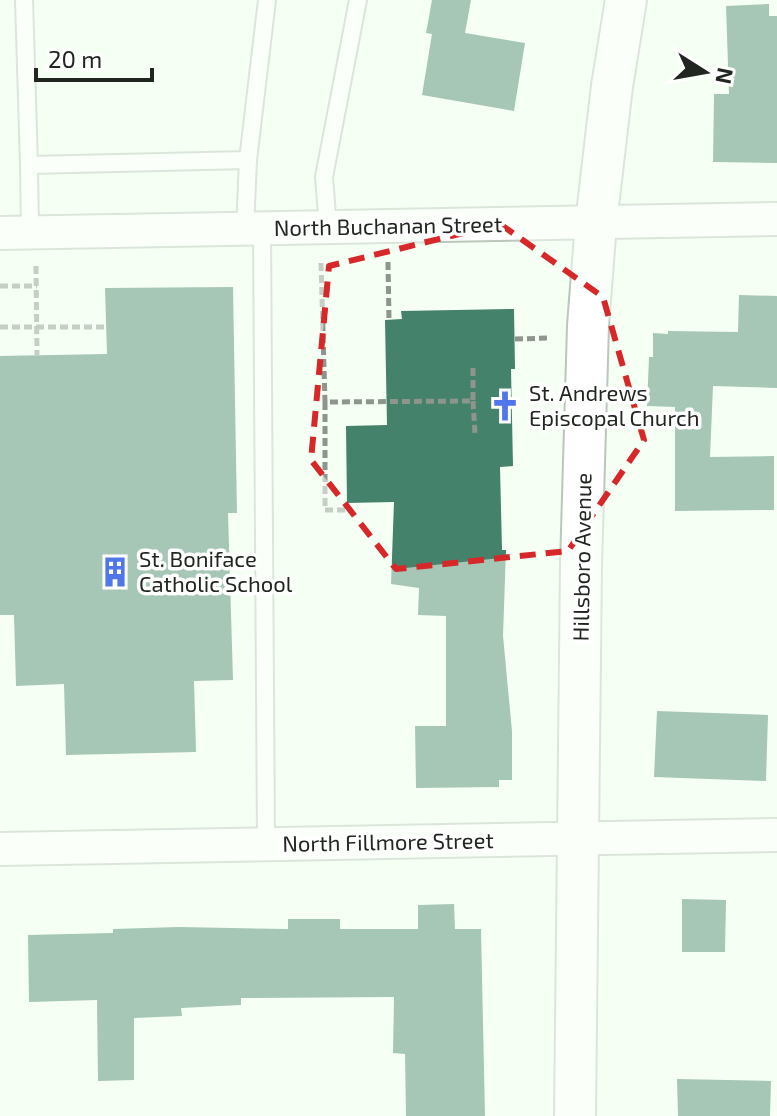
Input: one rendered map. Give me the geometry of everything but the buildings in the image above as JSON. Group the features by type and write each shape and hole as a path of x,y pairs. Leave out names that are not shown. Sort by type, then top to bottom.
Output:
{"street":[{"name":"Hillsboro Avenue","path":"575,1116 588,326 596,223 612,86 626,0"},
{"name":"North Buchanan Street","path":"15,233 253,229 324,241 596,223 777,219"},
{"name":"North Fillmore Street","path":"0,849 777,835"}],"lane":[{"path":"15,233 29,165 24,0"},
{"path":"266,844 253,229 248,160 267,0"},
{"path":"324,241 324,177 358,0"},
{"path":"29,165 248,160"}],"path":[{"path":"324,241 325,510 352,510"},
{"path":"388,253 389,320"},
{"path":"0,286 37,283 37,355"},
{"path":"0,327 106,327"},
{"path":"515,339 553,338"},
{"path":"473,368 475,434"},
{"path":"325,402 473,401"}],"highlighted area":[{"path":"500,224 603,297 644,440 568,551 396,569 311,460 329,266"}],"place":[{"name":"St. Andrews Episcopal Church","path":"505,406"},
{"name":"St. Boniface Catholic School","path":"115,572"}]}
